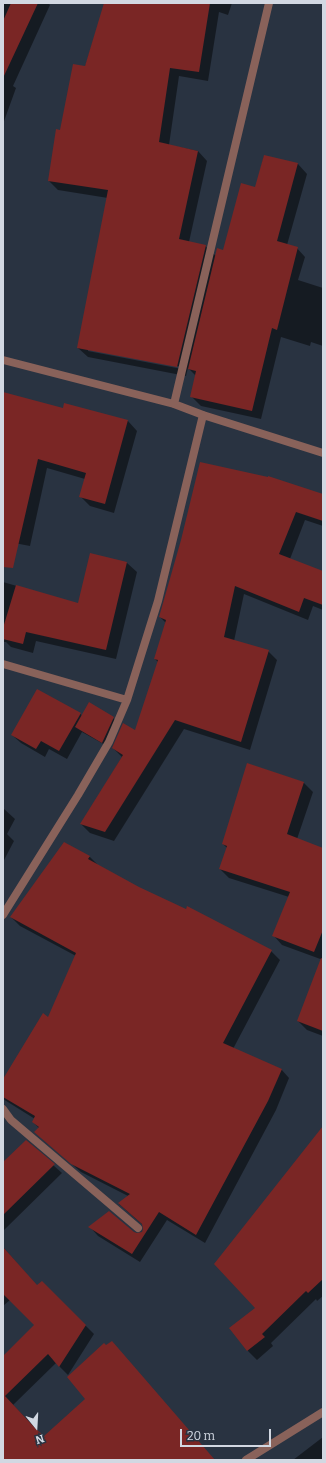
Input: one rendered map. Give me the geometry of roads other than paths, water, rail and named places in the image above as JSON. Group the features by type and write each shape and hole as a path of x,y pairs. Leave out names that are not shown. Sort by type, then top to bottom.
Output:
{"street":[{"path":"174,404 269,3"},
{"path":"3,360 174,404 203,415 323,453"},
{"path":"3,915 78,795 109,742 127,700 158,601 203,415"},
{"path":"3,664 127,700"},
{"path":"3,1109 11,1120 138,1228"},
{"path":"246,1460 323,1412"}]}
